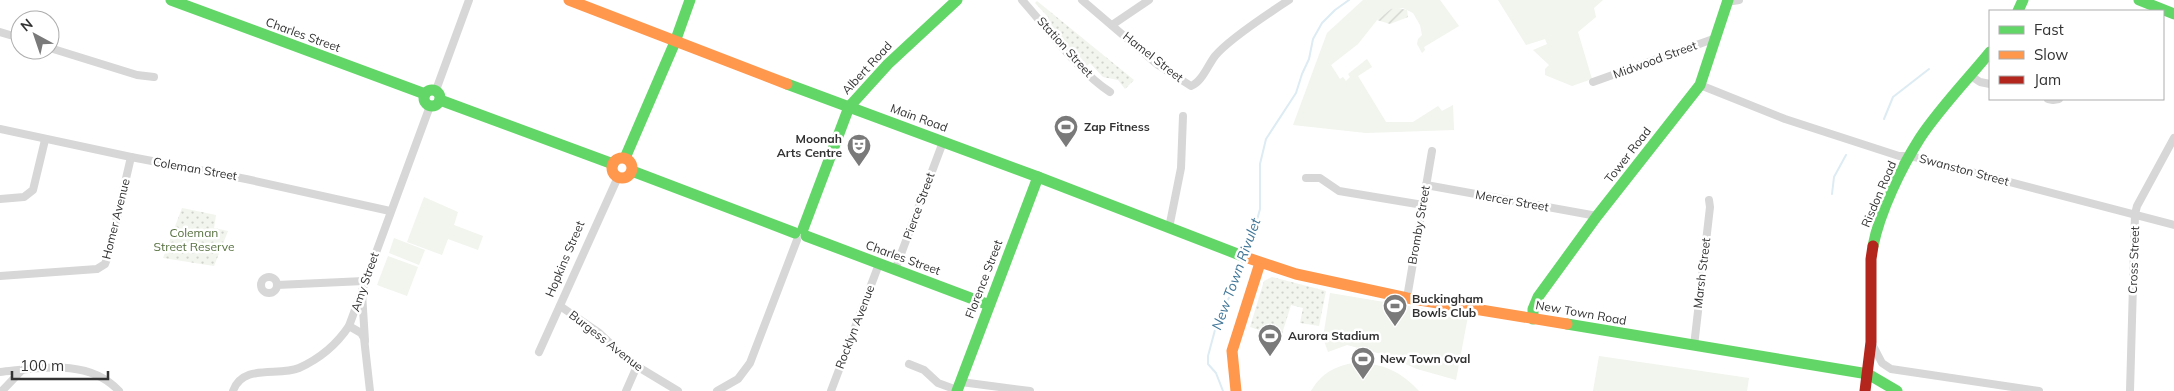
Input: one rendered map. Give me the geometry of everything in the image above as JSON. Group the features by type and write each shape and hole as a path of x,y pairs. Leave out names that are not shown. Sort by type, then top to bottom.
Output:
{"street":[{"name":"Charles Street","path":"171,0 425,94"},
{"path":"469,0 438,95 437,104 430,106 424,100 425,94 430,90 438,95 613,164"},
{"name":"Main Road","path":"569,0 675,42 1038,176 1255,261"},
{"path":"625,158 675,42 690,0"},
{"name":"Albert Road","path":"717,391 732,384 747,368 849,107 888,64 957,0"},
{"name":"Station Street","path":"1022,0 1086,72 1110,92"},
{"name":"Hamel Street","path":"1082,0 1158,65 1192,86 1197,82 1218,52 1289,0"},
{"path":"1112,25 1149,0"},
{"path":"1727,1 1739,0"},
{"path":"2139,0 2174,14"},
{"name":"Tower Road","path":"1533,319 1533,309 1538,297 1597,216 1702,80 1727,1"},
{"name":"Midwood Street","path":"1593,82 1715,41"},
{"path":"60,51 137,76 154,77"},
{"name":"Risdon Road","path":"1865,391 1871,342 1870,259 1876,233 1886,206 1921,137 1989,53"},
{"path":"1970,76 1980,82 1989,84"},
{"name":"Swanston Street","path":"1702,80 1786,119 1850,141 1900,156 1910,156 2174,225"},
{"name":"Amy Street","path":"233,391 240,380 247,376 293,370 304,365 332,347 349,326 390,210 430,106"},
{"path":"1170,228 1181,168 1182,116"},
{"name":"Coleman Street","path":"0,129 45,140 246,179 390,210"},
{"name":"Cross Street","path":"2130,391 2135,214 2137,206 2174,138"},
{"path":"0,199 24,197 33,190 45,140"},
{"name":"Pierce Street","path":"895,270 943,142"},
{"name":"Bromby Street","path":"1406,298 1432,151"},
{"name":"Homer Avenue","path":"0,276 97,269 105,264 131,157"},
{"path":"619,158 625,158 630,162 632,171 627,176 618,177 612,170 613,164 619,158"},
{"name":"Charles Street","path":"632,171 989,305"},
{"name":"Florence Street","path":"958,388 1038,176"},
{"name":"Hopkins Street","path":"539,352 618,177"},
{"path":"1306,178 1320,178 1339,191 1422,205"},
{"name":"Mercer Street","path":"1426,185 1597,216"},
{"name":"Marsh Street","path":"1694,346 1710,207 1709,200"},
{"path":"1236,391 1232,352 1255,261"},
{"name":"New Town Road","path":"1255,261 1330,283 1406,298 1868,374 1880,379 1896,391"},
{"name":"Rocklyn Avenue","path":"831,391 879,264"},
{"path":"277,285 363,284 365,342 370,391"},
{"name":"Burgess Avenue","path":"560,306 598,332 637,366 678,391"},
{"path":"349,326 361,333 365,342"},
{"path":"1871,342 1882,363 1891,369 2039,391"},
{"path":"909,364 924,370 938,383 958,388 1030,391"},
{"path":"626,391 637,366"},
{"path":"0,372 62,368 82,370 104,378 119,391"},
{"path":"2,391 22,370"}],"green space":[{"path":"1363,0 1440,0 1459,26 1424,47 1425,50 1422,53 1417,44 1418,39 1422,35 1420,25 1413,13 1403,8 1391,9 1377,20 1358,44 1331,65 1340,79 1343,77 1346,81 1350,77 1348,74 1367,59 1372,67 1358,76 1386,122 1413,122 1438,106 1442,111 1453,105 1454,130 1366,133 1293,125 1327,33"},
{"path":"1498,0 1603,0 1594,8 1596,17 1578,32 1592,79 1572,86 1545,75 1545,69 1549,65 1533,50 1547,44 1545,39 1526,45"},
{"path":"1037,1 1134,80 1125,89 1118,80 1103,77 1090,63 1086,67 1045,21 1049,18 1035,3"},
{"path":"1391,9 1407,10 1408,17 1390,24 1377,20"},
{"path":"424,197 458,212 454,225 483,236 478,250 448,239 442,255 407,242"},
{"name":"Coleman Street Reserve","path":"182,208 216,215 214,228 228,231 214,266 163,258"},
{"path":"394,238 425,250 419,265 389,253"},
{"path":"388,256 418,267 407,296 377,285"},
{"path":"1272,277 1326,291 1319,326 1300,323 1303,308 1291,305 1281,337 1250,327 1264,281"},
{"name":"Buckingham Bowls Club","path":"1330,293 1468,316 1456,380 1417,369 1385,355 1347,345 1328,352 1323,338"},
{"path":"1599,356 1749,378 1747,391 1593,391"},
{"name":"New Town Oval","path":"1354,363 1373,364 1390,369 1405,378 1419,391 1311,391 1324,375 1340,366"}],"waterway":[{"name":"New Town Rivulet","path":"1245,253 1251,242 1260,209 1260,164 1266,139 1296,93 1309,59 1313,39 1322,23 1349,0"},
{"path":"1884,119 1893,97 1929,69"},
{"path":"1832,194 1834,177 1846,155"},
{"name":"New Town Rivulet","path":"1223,391 1216,373 1208,364 1208,356 1219,315 1233,291 1243,259"}],"traffic: fast":[{"path":"171,0 425,94"},
{"path":"625,158 675,42 690,0"},
{"path":"803,229 849,107 888,64 957,0"},
{"path":"1533,319 1533,309 1538,297 1597,216 1700,85 1728,0"},
{"path":"2018,10 2023,0"},
{"path":"2139,0 2174,14"},
{"path":"1873,246 1886,204 1920,138 1989,53"},
{"path":"787,84 1038,177 1245,257"},
{"path":"429,90 435,90 440,95 440,98 438,104 429,106 424,101 424,95 429,90"},
{"path":"440,100 613,164"},
{"path":"632,171 795,233"},
{"path":"957,391 1038,177"},
{"path":"806,236 989,305"},
{"path":"1567,324 1868,374 1897,391"}],"traffic: slow":[{"path":"569,0 787,84"},
{"path":"622,158 629,161 632,168 629,175 622,178 615,175 612,168 615,161 622,158"},
{"path":"1245,257 1296,274 1407,298 1567,324"},
{"path":"1236,391 1232,351 1260,263"}],"traffic: jam":[{"path":"1865,391 1871,342 1871,259 1873,246"}],"place":[{"name":"Zap Fitness","path":"1066,148"},
{"name":"Moonah Arts Centre","path":"859,167"},
{"name":"Buckingham Bowls Club","path":"1395,327"},
{"name":"Aurora Stadium","path":"1270,357"},
{"name":"New Town Oval","path":"1363,380"}]}
